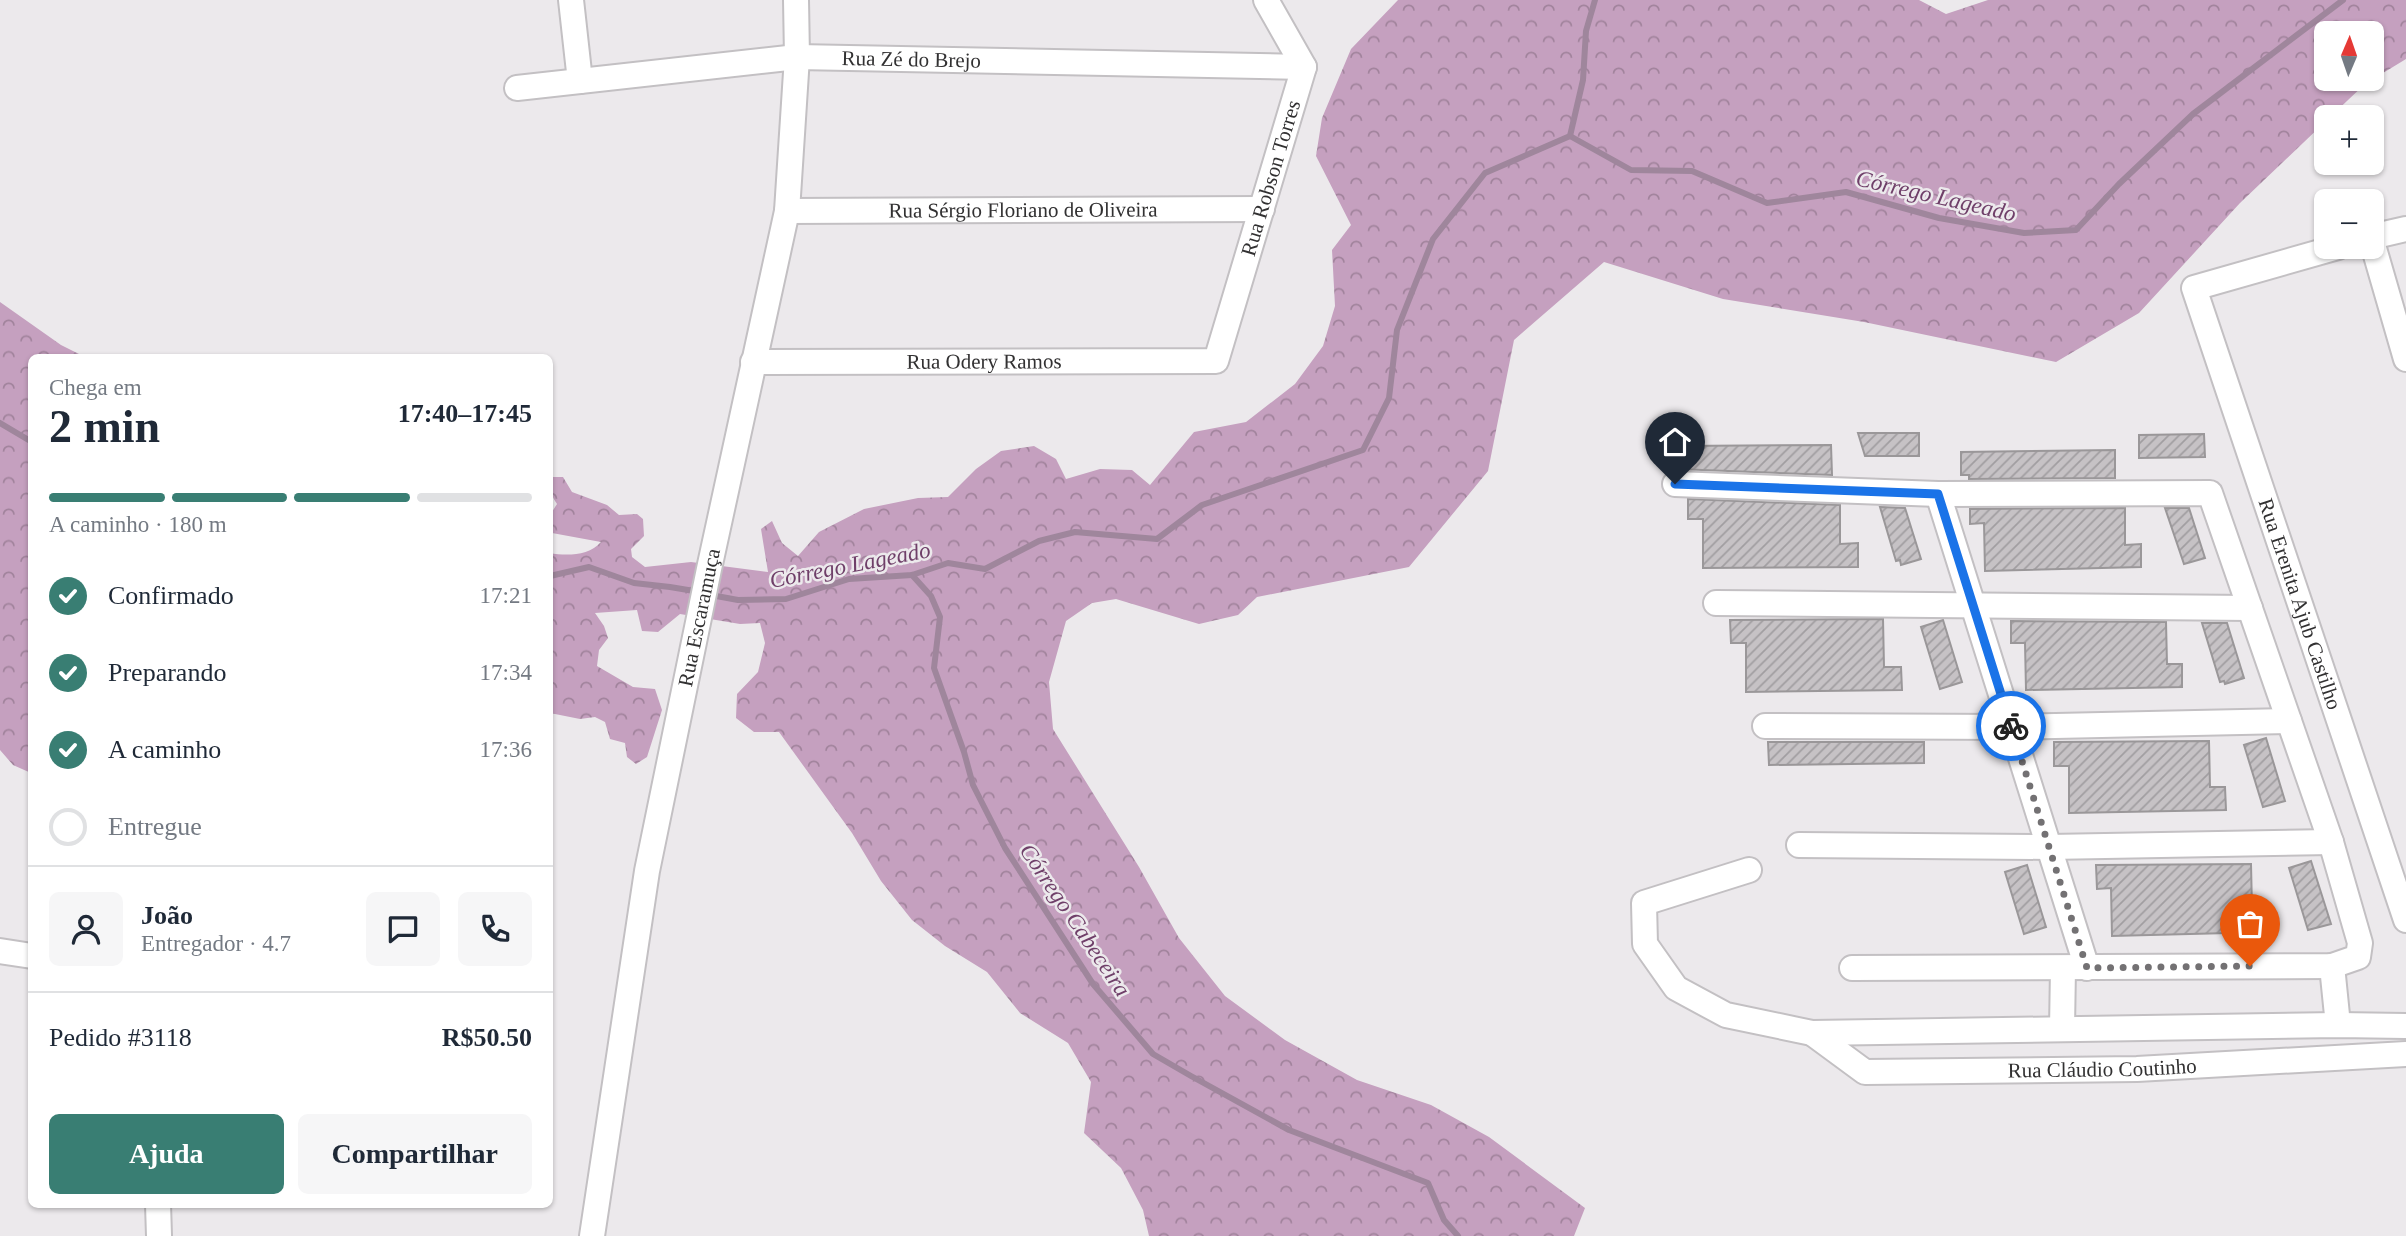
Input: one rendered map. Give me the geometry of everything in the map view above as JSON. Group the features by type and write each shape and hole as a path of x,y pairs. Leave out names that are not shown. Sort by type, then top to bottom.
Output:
{"street":[{"path":"571,0 580,81"},
{"name":"Rua Escaramuça","path":"592,1236 647,871 787,211 797,57 796,0"},
{"path":"1266,0 1304,67"},
{"name":"Rua Zé do Brejo","path":"517,88 797,57 1304,67"},
{"name":"Rua Robson Torres","path":"1216,361 1304,67"},
{"name":"Rua Sérgio Floriano de Oliveira","path":"787,211 1262,209"},
{"path":"2384,235 2406,229"},
{"name":"Rua Erenita Ajub Castilho","path":"2314,254 2194,288 2406,920"},
{"path":"2377,259 2406,359"},
{"name":"Rua Odery Ramos","path":"753,362 1216,361"},
{"path":"1675,484 1938,494 2210,493 2331,842 2360,943 2358,957 2332,965 1852,968"},
{"path":"1938,494 2049,847 2075,968 2062,1029"},
{"path":"1716,603 2250,608"},
{"path":"1765,726 2011,727 2289,721"},
{"path":"1799,845 2049,847 2331,842"},
{"name":"Rua Cláudio Coutinho","path":"1749,870 1644,903 1644,944 1676,988 1726,1015 1812,1033 2406,1026"},
{"path":"0,951 28,955"},
{"path":"2332,965 2339,1025"},
{"path":"2137,1069 2138,1028"},
{"name":"Rua Cláudio Coutinho","path":"1812,1033 1865,1072 2137,1069 2406,1054"},
{"path":"159,1208 159,1236"}],"green space":[{"path":"1398,0 1919,0 1946,14 1988,0 2406,0 2406,59 2384,72 2384,21 2314,21 2314,91 2358,91 2343,105 2314,105 2314,132 2240,203 2139,313 2056,362 1864,322 1723,299 1604,262 1514,340 1488,471 1409,567 1257,597 1238,615 1199,624 1116,599 1092,603 1066,621 1049,682 1053,729 1139,867 1179,938 1225,996 1285,1040 1357,1080 1431,1105 1489,1137 1585,1208 1574,1236 1149,1236 1143,1210 1121,1168 1084,1133 1091,1082 1068,1043 1020,1013 987,972 945,946 912,920 881,881 852,833 779,732 754,732 736,718 737,694 758,672 765,643 760,623 740,624 680,614 658,632 642,631 637,610 595,613 608,638 599,650 597,666 633,687 655,689 662,710 647,757 636,764 627,757 625,743 610,739 605,722 595,717 580,719 553,714 553,553 570,555 584,552 601,542 553,533 553,510 557,504 553,498 553,477 563,477 572,492 607,505 619,515 637,514 643,519 644,536 631,549 632,557 645,567 691,562 768,572 761,529 772,521 782,543 798,556 819,532 864,509 918,498 948,497 976,469 1001,451 1034,446 1056,459 1066,479 1100,469 1132,470 1150,485 1194,432 1246,422 1295,384 1323,346 1335,306 1332,250 1351,225 1316,156 1322,118 1351,49"},
{"path":"0,302 61,345 79,354 28,354 28,772 13,765 0,750"}],"building":[{"path":"1858,433 1919,433 1919,456 1865,456"},
{"path":"2204,434 2205,457 2139,458 2139,435"},
{"path":"1831,445 1832,475 1677,469 1677,446"},
{"path":"2115,450 2115,478 1969,479 1969,475 1961,475 1961,452"},
{"path":"1688,499 1840,505 1840,544 1858,543 1858,567 1703,568 1703,519 1688,519"},
{"path":"1880,507 1905,508 1921,559 1901,565 1900,560 1896,561"},
{"path":"2125,508 2125,545 2141,544 2141,567 1985,571 1984,523 1970,524 1970,509"},
{"path":"2165,508 2189,508 2205,558 2184,564"},
{"path":"1883,619 1884,667 1901,667 1902,690 1746,692 1746,643 1731,643 1730,620"},
{"path":"1943,620 1962,682 1940,689 1921,627"},
{"path":"2011,621 2166,622 2167,664 2182,664 2182,687 2026,690 2025,643 2011,643"},
{"path":"2202,623 2227,623 2244,678 2225,684 2224,681 2220,682"},
{"path":"2266,738 2285,801 2263,807 2244,745"},
{"path":"2209,741 2210,787 2225,787 2226,810 2069,813 2069,766 2054,766 2054,742"},
{"path":"1768,742 1924,742 1924,763 1769,765"},
{"path":"2311,861 2331,924 2308,930 2289,868"},
{"path":"2251,864 2252,909 2268,909 2268,932 2112,936 2111,888 2097,889 2096,865"},
{"path":"2027,865 2046,927 2024,934 2005,872"}],"waterway":[{"path":"1570,136 1583,80 1586,31 1595,0"},
{"name":"Córrego Lageado","path":"1570,136 1631,170 1692,171 1767,203 1846,192 1939,218 2024,233 2076,230 2119,184 2193,114 2343,0"},
{"name":"Córrego Lageado","path":"711,595 738,600 786,599 849,579 912,575 948,563 985,569 1039,541 1075,532 1157,539 1202,505 1363,450 1389,398 1397,330 1433,239 1485,173 1570,136"},
{"name":"Córrego Lageado","path":"0,423 28,440"},
{"name":"Córrego Lageado","path":"553,575 589,567 634,583 700,592"},
{"name":"Córrego Cabeceira","path":"912,575 931,596 940,617 934,668 973,785 1005,848 1093,984 1153,1054 1289,1130 1428,1183 1444,1220 1458,1236"}],"way so far":[{"path":"2011,726 2087,968 2250,966"}],"route":[{"path":"1675,484 1938,494 2011,726"}]}
